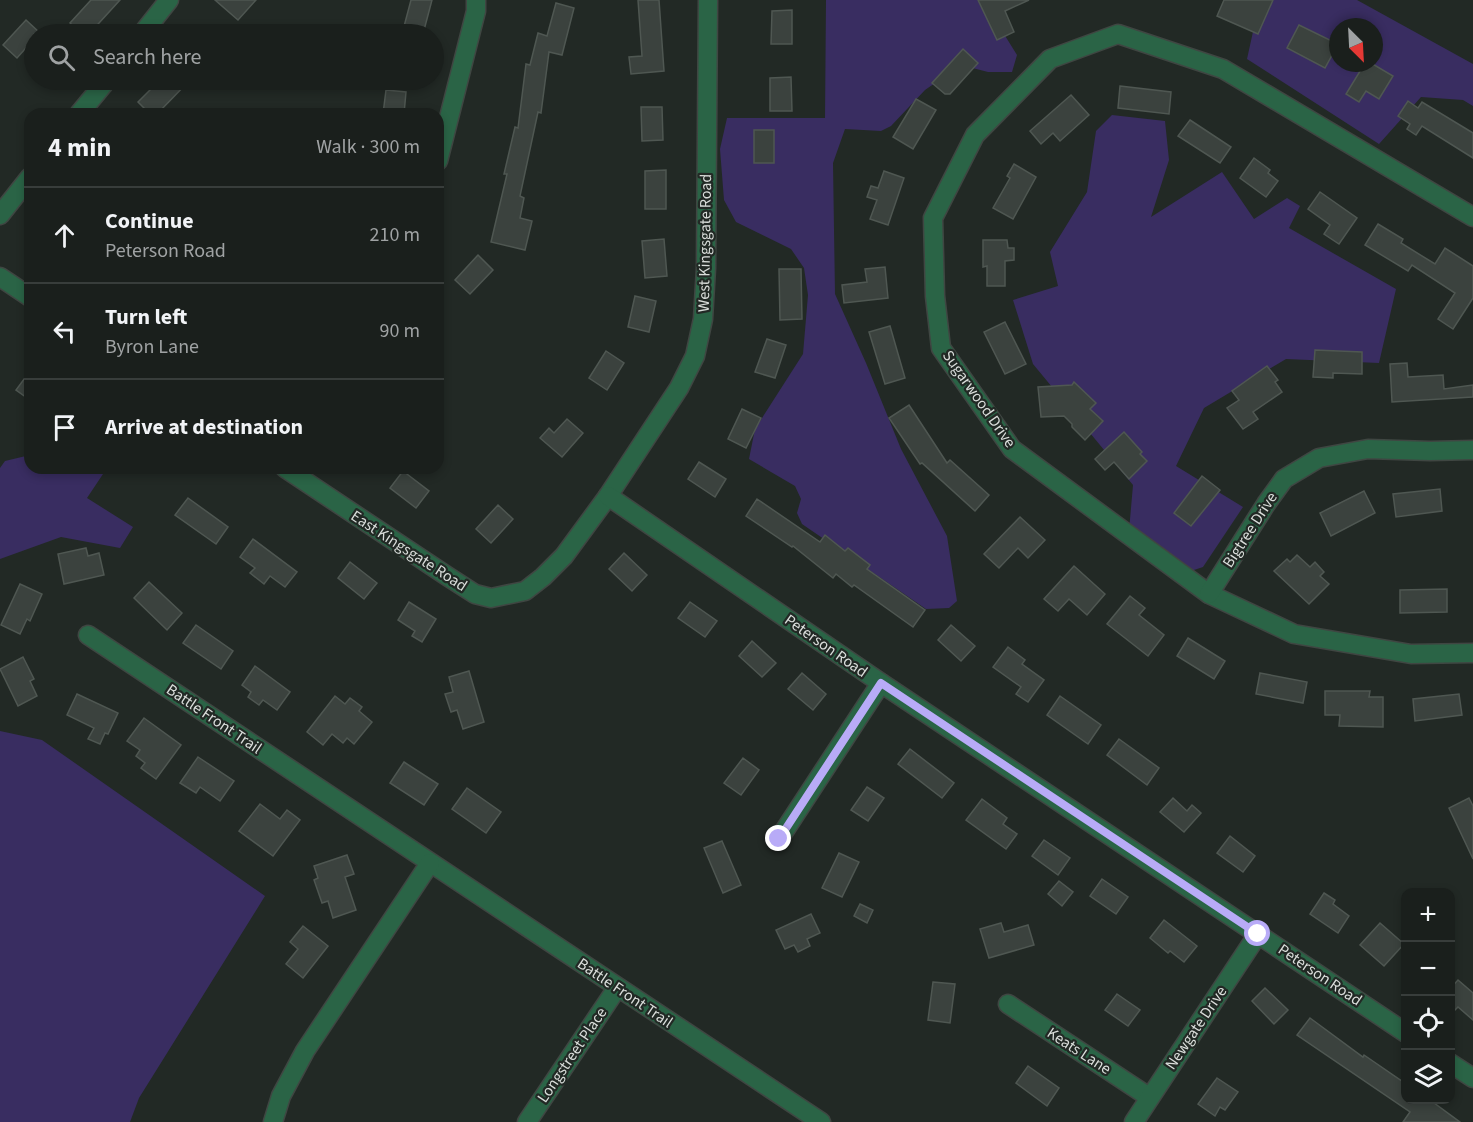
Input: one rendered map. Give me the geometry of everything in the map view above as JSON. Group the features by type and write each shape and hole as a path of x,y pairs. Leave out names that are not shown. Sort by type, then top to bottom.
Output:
{"street":[{"path":"150,24 169,0"},
{"path":"444,137 476,11 476,0"},
{"name":"West Kingsgate Road","path":"608,496 679,388 695,356 703,319 706,268 708,0"},
{"name":"Sugarwood Drive","path":"1473,217 1223,69 1118,34 1050,59 975,135 933,218 935,296 941,348 1012,448 1209,594 1294,634 1412,654 1473,653"},
{"path":"85,108 99,90"},
{"path":"0,215 24,185"},
{"path":"0,277 24,293"},
{"name":"Bigtree Drive","path":"1209,594 1284,479 1318,458 1368,449 1473,450"},
{"name":"East Kingsgate Road","path":"294,474 475,594 491,598 525,591 543,577 564,556 608,496"},
{"name":"Peterson Road","path":"608,496 881,683 1401,1030"},
{"name":"Battle Front Trail","path":"88,636 821,1122"},
{"path":"779,839 881,683"},
{"path":"273,1122 281,1096 304,1051 430,863"},
{"name":"Newgate Drive","path":"1134,1122 1258,934"},
{"name":"Longstreet Place","path":"527,1122 617,988"},
{"name":"Keats Lane","path":"1008,1004 1149,1097"},
{"path":"1455,1066 1473,1078"}],"shaded area":[{"path":"826,0 994,0 994,18 1017,55 1012,72 988,72 961,65 925,90 891,126 881,131 845,129 833,163 835,294 901,449 947,536 957,601 949,608 926,609 802,524 797,513 801,499 795,486 749,459 755,429 803,354 808,295 804,268 791,249 736,222 724,200 720,149 727,118 825,118"},
{"path":"1252,0 1357,0 1473,64 1473,106 1463,100 1421,97 1379,144 1247,59 1258,9"},
{"path":"1112,115 1165,121 1169,160 1151,217 1222,172 1254,219 1287,198 1300,206 1289,228 1396,289 1379,363 1286,359 1204,408 1176,466 1243,507 1203,567 1191,571 1129,531 1133,485 1033,364 1013,300 1058,286 1050,252 1087,192 1096,131"},
{"path":"24,456 24,474 103,474 87,498 133,527 120,548 61,537 0,559 0,468 5,461"},
{"path":"0,731 42,740 265,896 139,1098 130,1122 0,1122"}],"building":[{"path":"91,0 120,0 98,24 70,23"},
{"path":"215,0 256,0 238,20"},
{"path":"411,0 432,0 426,24 405,24"},
{"path":"638,0 659,0 664,71 631,74 629,57 642,56"},
{"path":"978,0 1029,0 1005,11 1014,32 997,40"},
{"path":"1224,0 1273,0 1258,34 1217,16"},
{"path":"556,3 574,8 562,55 549,52 541,113 538,112 520,196 524,198 520,218 532,221 525,250 491,242 515,127 518,128 526,64 530,65 538,33 547,36"},
{"path":"792,10 792,44 771,44 772,11"},
{"path":"26,20 30,24 24,24 24,50 17,58 3,45"},
{"path":"1299,25 1329,40 1329,61 1325,68 1287,48"},
{"path":"963,49 978,63 950,94 945,94 932,83"},
{"path":"1383,70 1393,76 1379,99 1366,91 1359,102 1346,94 1359,72 1383,72"},
{"path":"791,77 792,111 770,111 770,78"},
{"path":"1120,86 1171,92 1169,114 1118,108"},
{"path":"150,90 180,90 163,108 144,108 138,102"},
{"path":"386,90 406,92 405,108 384,108"},
{"path":"1071,95 1089,115 1060,141 1053,133 1041,144 1030,131"},
{"path":"916,99 936,110 913,149 893,137"},
{"path":"1408,101 1418,108 1422,102 1473,133 1473,158 1422,126 1416,135 1407,129 1410,124 1398,116"},
{"path":"641,107 662,107 663,140 642,141"},
{"path":"1190,120 1231,147 1220,163 1178,136"},
{"path":"754,130 774,130 774,163 754,163"},
{"path":"1254,158 1270,170 1268,173 1278,181 1266,197 1240,178"},
{"path":"1014,164 1036,177 1013,219 993,208 1010,178 1007,176"},
{"path":"666,170 666,209 645,209 645,171"},
{"path":"884,171 904,178 888,225 870,219 877,200 867,197 871,186 878,188"},
{"path":"1320,192 1357,218 1339,244 1324,234 1330,225 1308,209"},
{"path":"1378,224 1403,239 1401,243 1435,264 1445,248 1473,266 1473,298 1453,329 1438,319 1455,293 1412,265 1408,271 1365,245"},
{"path":"664,239 667,276 645,278 642,241"},
{"path":"983,240 1007,240 1008,248 1014,248 1014,260 1005,261 1005,286 987,286 987,266 983,267"},
{"path":"478,255 493,270 470,294 455,280"},
{"path":"885,267 888,298 844,303 842,285 867,282 865,269"},
{"path":"779,269 801,269 802,319 780,320"},
{"path":"635,296 656,301 649,332 628,327"},
{"path":"1005,322 1026,364 1005,374 984,332"},
{"path":"890,326 905,378 885,384 869,332"},
{"path":"767,339 786,345 775,378 755,372"},
{"path":"1315,350 1362,352 1362,374 1333,373 1333,378 1313,377"},
{"path":"606,351 624,363 607,390 589,378"},
{"path":"1407,363 1408,377 1443,375 1444,389 1473,385 1473,397 1392,402 1390,364"},
{"path":"1267,366 1278,380 1275,382 1282,392 1253,412 1258,419 1243,429 1227,408 1239,400 1232,391"},
{"path":"24,379 24,396 16,390"},
{"path":"1074,382 1096,403 1090,409 1103,421 1085,440 1064,416 1041,417 1038,387 1072,385"},
{"path":"909,405 947,463 950,460 989,495 975,511 922,463 920,464 889,418"},
{"path":"742,409 761,418 746,448 728,439"},
{"path":"567,419 583,433 562,457 540,438 549,428 554,433"},
{"path":"1124,432 1147,461 1129,479 1114,462 1105,470 1095,459"},
{"path":"699,462 726,479 715,497 688,479"},
{"path":"401,474 407,474 429,491 416,508 390,488"},
{"path":"1202,476 1220,490 1191,526 1174,513"},
{"path":"1440,489 1442,511 1396,517 1393,494"},
{"path":"1364,491 1375,513 1331,536 1320,513"},
{"path":"188,498 228,527 216,544 175,515"},
{"path":"757,499 820,542 825,535 845,551 848,548 870,565 867,569 925,610 913,627 854,585 852,587 836,574 833,578 793,546 746,516"},
{"path":"498,505 513,519 491,543 476,529"},
{"path":"1020,517 1045,540 1028,558 1018,548 999,568 984,554"},
{"path":"253,539 297,572 285,587 270,576 264,584 250,573 255,568 240,557"},
{"path":"86,548 88,556 99,553 104,575 64,584 58,554"},
{"path":"624,553 647,575 632,591 609,569"},
{"path":"1297,555 1310,567 1315,562 1324,572 1320,576 1329,584 1309,604 1274,571 1287,559 1290,562"},
{"path":"350,562 377,583 364,599 338,578"},
{"path":"1074,566 1105,594 1087,615 1069,599 1058,611 1044,599"},
{"path":"149,582 182,613 167,630 134,598"},
{"path":"20,584 42,594 30,621 27,619 20,634 1,625"},
{"path":"1447,589 1447,612 1400,613 1400,590"},
{"path":"1130,596 1145,608 1139,615 1164,635 1148,656 1107,624"},
{"path":"409,602 436,619 422,642 412,636 415,631 398,620"},
{"path":"690,602 717,621 705,637 678,618"},
{"path":"196,625 233,651 221,669 183,643"},
{"path":"951,625 975,646 961,661 938,640"},
{"path":"1188,638 1225,661 1214,679 1177,656"},
{"path":"752,641 776,663 762,677 739,656"},
{"path":"1008,647 1025,660 1022,664 1044,680 1028,702 1016,694 1021,687 993,667"},
{"path":"23,657 34,679 30,681 37,696 18,706 0,669"},
{"path":"255,666 290,692 277,710 263,700 259,705 248,697 251,692 242,685"},
{"path":"469,671 484,722 463,729 457,710 451,712 445,694 453,692 449,677"},
{"path":"802,673 826,694 813,710 788,689"},
{"path":"1260,673 1307,682 1303,703 1256,694"},
{"path":"1325,691 1370,691 1369,697 1383,697 1383,727 1339,726 1340,715 1325,715"},
{"path":"77,694 118,713 108,734 105,733 100,744 88,739 94,728 67,715"},
{"path":"1459,694 1462,715 1415,721 1413,699"},
{"path":"335,696 345,704 350,698 362,707 359,711 372,722 354,744 347,738 343,743 332,734 323,745 307,732"},
{"path":"1060,696 1101,725 1088,744 1047,715"},
{"path":"144,718 181,745 156,779 141,768 145,763 136,756 140,750 127,741"},
{"path":"1119,739 1159,768 1147,785 1107,755"},
{"path":"910,749 954,783 942,798 898,764"},
{"path":"198,757 234,781 220,801 200,787 196,793 180,783"},
{"path":"743,758 759,770 741,795 724,783"},
{"path":"404,762 438,784 424,805 390,783"},
{"path":"867,787 884,798 868,821 851,810"},
{"path":"467,788 501,812 486,833 452,809"},
{"path":"1173,798 1187,811 1192,805 1201,813 1184,832 1160,812"},
{"path":"1469,798 1473,806 1473,859 1449,808"},
{"path":"982,799 1007,818 1003,824 1017,834 1006,849 966,820"},
{"path":"260,804 280,819 287,810 300,820 273,856 239,831"},
{"path":"1230,836 1255,856 1243,872 1217,853"},
{"path":"1044,840 1070,858 1058,875 1032,856"},
{"path":"722,841 741,885 723,893 704,848"},
{"path":"839,853 859,862 842,897 822,888"},
{"path":"347,855 354,874 345,877 356,910 333,918 328,901 322,903 314,880 318,878 314,866"},
{"path":"1102,879 1128,897 1116,914 1090,896"},
{"path":"1059,881 1073,892 1062,906 1048,894"},
{"path":"1324,893 1335,900 1333,904 1349,916 1338,933 1310,914"},
{"path":"860,904 873,910 867,923 854,916"},
{"path":"811,914 820,933 807,939 810,946 798,952 794,945 785,949 776,930"},
{"path":"1164,920 1197,946 1184,962 1170,951 1168,953 1150,938"},
{"path":"1001,923 1004,932 1028,925 1034,945 989,958 980,929"},
{"path":"1380,923 1401,941 1401,947 1384,966 1360,945"},
{"path":"303,926 328,946 303,978 286,964 298,949 290,942"},
{"path":"1458,980 1473,993 1473,1020 1458,1007 1455,1010 1455,983"},
{"path":"933,982 955,984 950,1023 928,1020"},
{"path":"1265,988 1288,1010 1274,1024 1252,1001"},
{"path":"1117,994 1140,1010 1128,1026 1105,1010"},
{"path":"1310,1018 1363,1057 1364,1055 1401,1081 1401,1104 1435,1104 1460,1122 1403,1122 1410,1112 1297,1035"},
{"path":"1028,1066 1059,1088 1047,1106 1016,1083"},
{"path":"1217,1078 1238,1092 1225,1110 1220,1107 1215,1116 1198,1104"}],"route":[{"path":"779,839 881,683 1258,934"}]}
